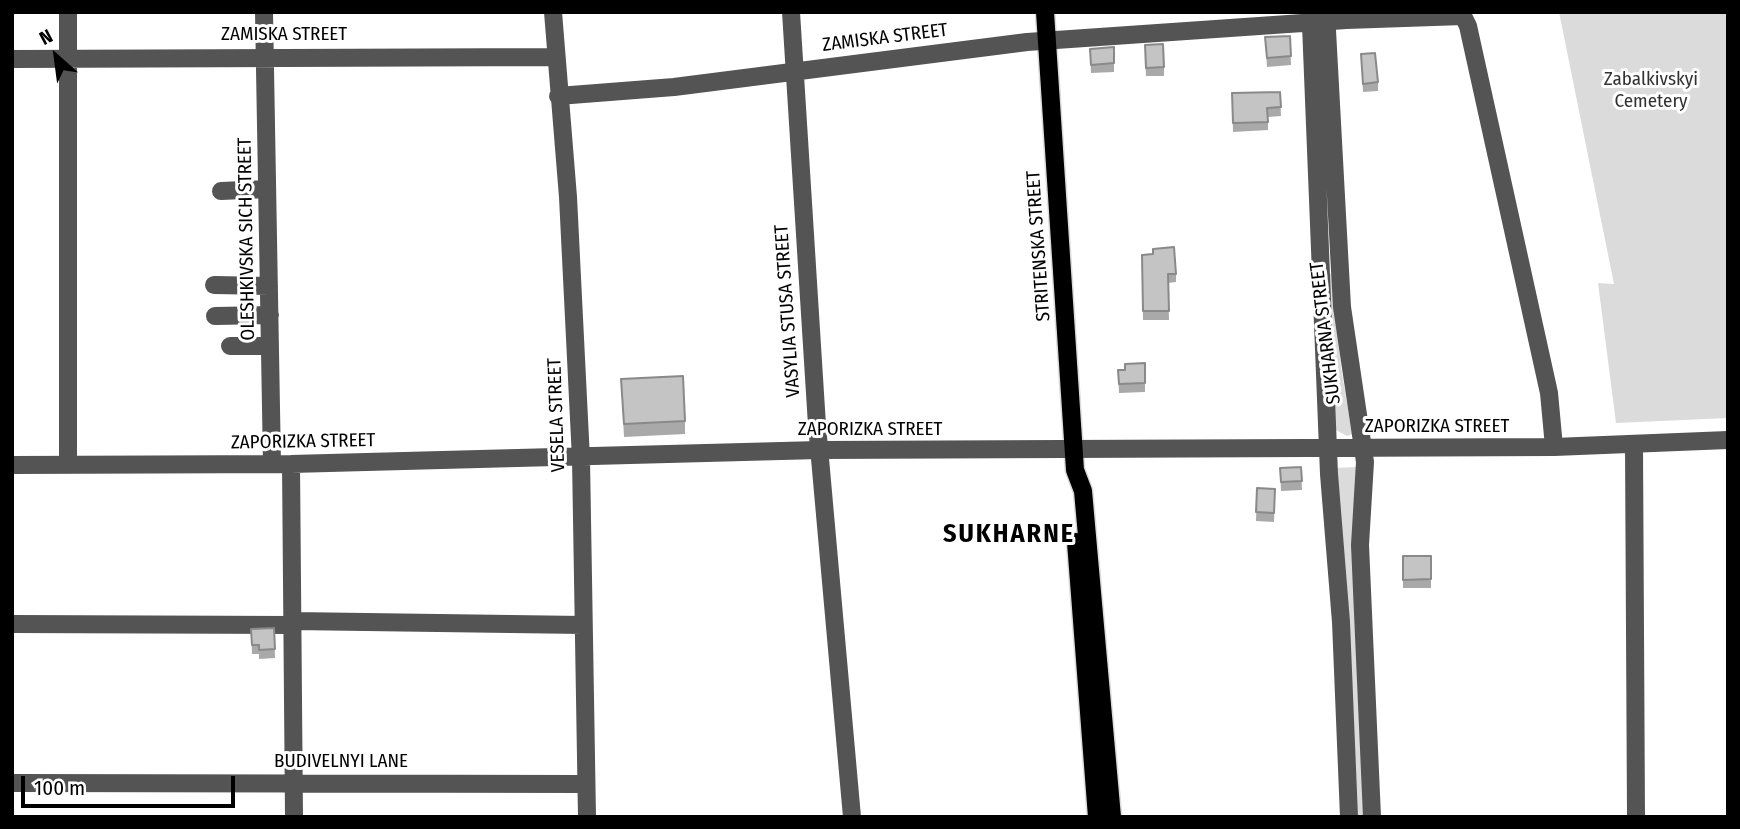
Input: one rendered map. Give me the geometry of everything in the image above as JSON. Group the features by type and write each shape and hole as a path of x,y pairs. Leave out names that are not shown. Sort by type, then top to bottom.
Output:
{"main road":[{"name":"STRITENSKA STREET","path":"1045,12 1074,449 1076,473 1083,491 1112,817"},
{"name":"STRITENSKA STREET","path":"1076,473 1072,492 1097,817"}],"street":[{"path":"68,12 68,464"},
{"name":"OLESHKIVSKA SICH STREET","path":"264,12 272,464"},
{"name":"VESELA STREET","path":"554,12 558,96 568,197 581,459 587,817"},
{"name":"VASYLIA STUSA STREET","path":"791,12 820,450 852,817"},
{"name":"ZAMISKA STREET","path":"558,96 674,87 1047,41 1321,20 1451,15 1467,20 1549,393 1554,447"},
{"name":"SUKHARNA STREET","path":"1321,20 1330,258 1328,448 1341,622 1349,817"},
{"name":"ZAMISKA STREET","path":"12,59 556,57"},
{"path":"221,191 267,189"},
{"name":"SUKHARNA STREET","path":"1330,258 1363,448 1360,545 1372,817"},
{"path":"214,285 269,286"},
{"path":"215,316 270,315"},
{"path":"230,346 270,346"},
{"name":"ZAPORIZKA STREET","path":"12,465 581,459 820,450 1554,447 1728,440"},
{"path":"1634,445 1636,817"},
{"path":"291,464 293,817"},
{"path":"12,624 583,625"},
{"name":"BUDIVELNYI LANE","path":"12,783 586,784"}],"green space":[{"name":"Zabalkivskyi Cemetery","path":"1559,12 1728,12 1728,418 1616,423 1598,283 1614,284"},
{"path":"1334,273 1341,367 1352,434 1347,436 1334,429 1328,274"},
{"path":"1356,467 1366,817 1357,817 1334,468"}],"building":[{"path":"1290,36 1291,56 1267,58 1265,37"},
{"path":"1163,44 1164,67 1146,68 1145,45"},
{"path":"1114,47 1114,63 1091,65 1090,49"},
{"path":"1375,53 1378,82 1363,84 1361,54"},
{"path":"1280,92 1281,107 1267,108 1268,122 1233,123 1232,93"},
{"path":"1174,247 1176,274 1168,274 1169,311 1143,311 1142,255 1153,254 1153,249"},
{"path":"1145,363 1145,383 1119,384 1118,370 1125,370 1125,364"},
{"path":"683,376 685,421 624,424 621,379"},
{"path":"1301,467 1302,481 1281,482 1280,468"},
{"path":"1257,488 1275,489 1274,513 1256,512"},
{"path":"1403,556 1431,556 1431,579 1403,580"},
{"path":"274,628 275,649 259,650 259,645 252,645 251,629"}],"district":[{"name":"SUKHARNE","path":"1009,535"}]}
